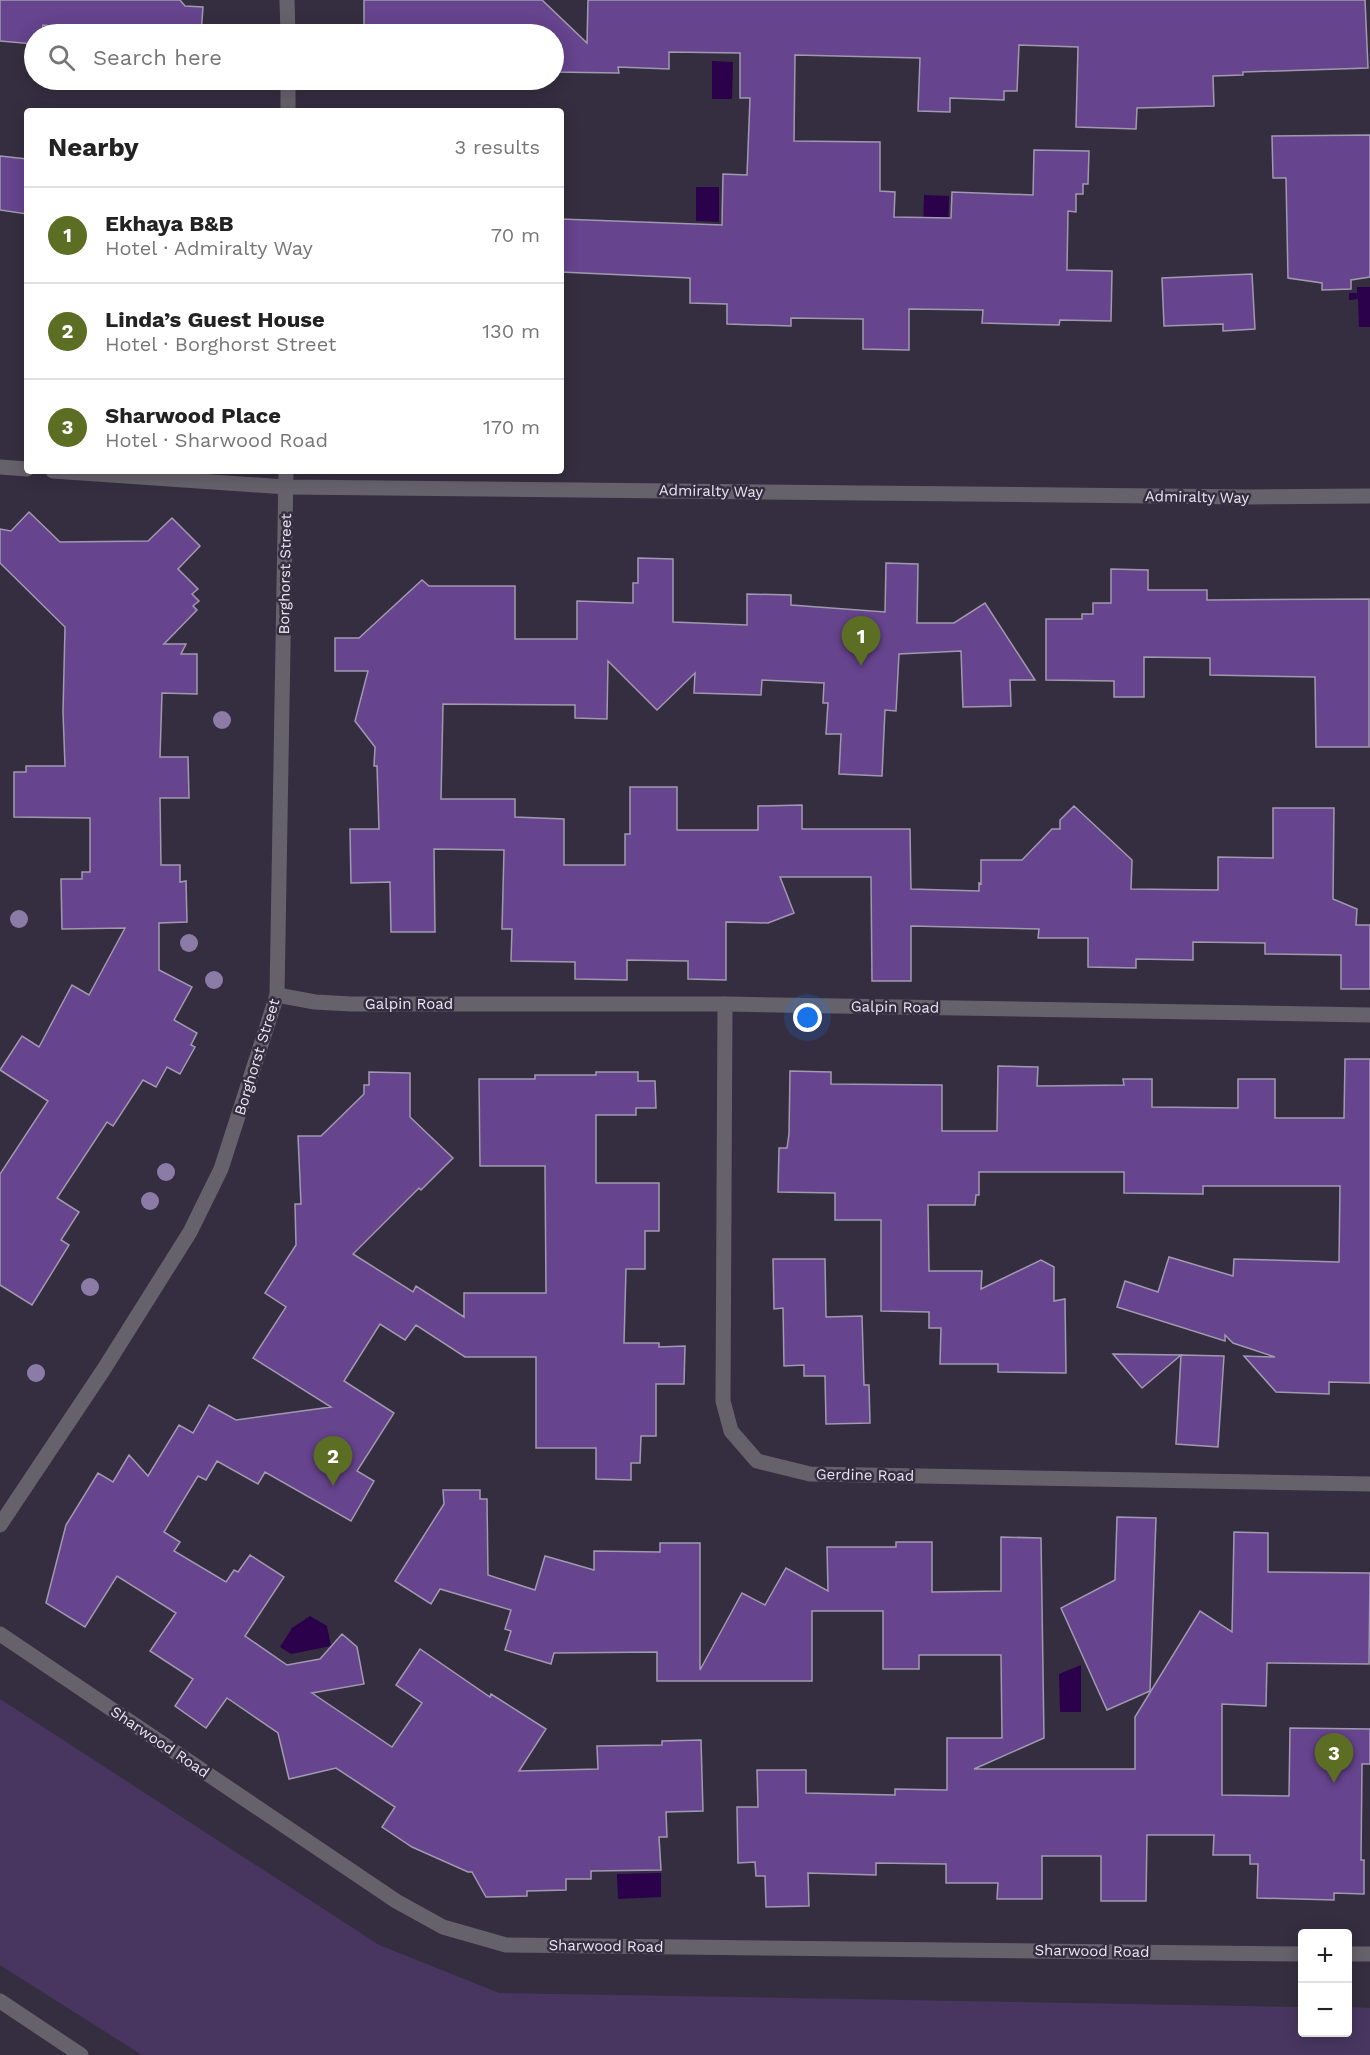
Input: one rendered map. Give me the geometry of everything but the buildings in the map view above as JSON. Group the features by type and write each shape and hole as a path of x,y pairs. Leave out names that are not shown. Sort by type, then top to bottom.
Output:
{"street":[{"path":"288,0 288,24"},
{"path":"288,90 288,108"},
{"path":"0,468 24,469"},
{"name":"Admiralty Way","path":"140,474 286,479 1249,497 1370,496"},
{"name":"Borghorst Street","path":"0,1525 104,1369 190,1232 222,1168 277,995 286,479"},
{"name":"Galpin Road","path":"277,995 315,1002 351,1004 725,1004 1370,1015"},
{"name":"Gerdine Road","path":"725,1004 723,1401 731,1431 757,1461 810,1474 1370,1484"},
{"name":"Sharwood Road","path":"0,1634 396,1901 442,1927 506,1945 1298,1954"},
{"path":"1352,1954 1370,1954"},
{"path":"0,2001 81,2055"}],"shaded area":[{"path":"712,61 733,62 732,99 712,99"},
{"path":"696,187 719,187 719,222 696,221"},
{"path":"924,195 949,196 948,235 923,234"},
{"path":"1357,287 1370,287 1370,327 1359,327 1358,299 1349,300 1349,293 1357,293"},
{"path":"310,1616 327,1626 331,1646 291,1654 280,1647 292,1628"},
{"path":"1081,1665 1081,1712 1060,1712 1059,1674"},
{"path":"0,1699 379,1945 499,1993 1298,2007 1298,2037 1352,2037 1352,2007 1370,2008 1370,2055 142,2055 0,1965"},
{"path":"661,1873 661,1897 618,1899 617,1874"}],"place":[{"name":"Ekhaya B&B","path":"861,666"},
{"name":"Linda’s Guest House","path":"333,1486"},
{"name":"Sharwood Place","path":"1334,1783"}]}
